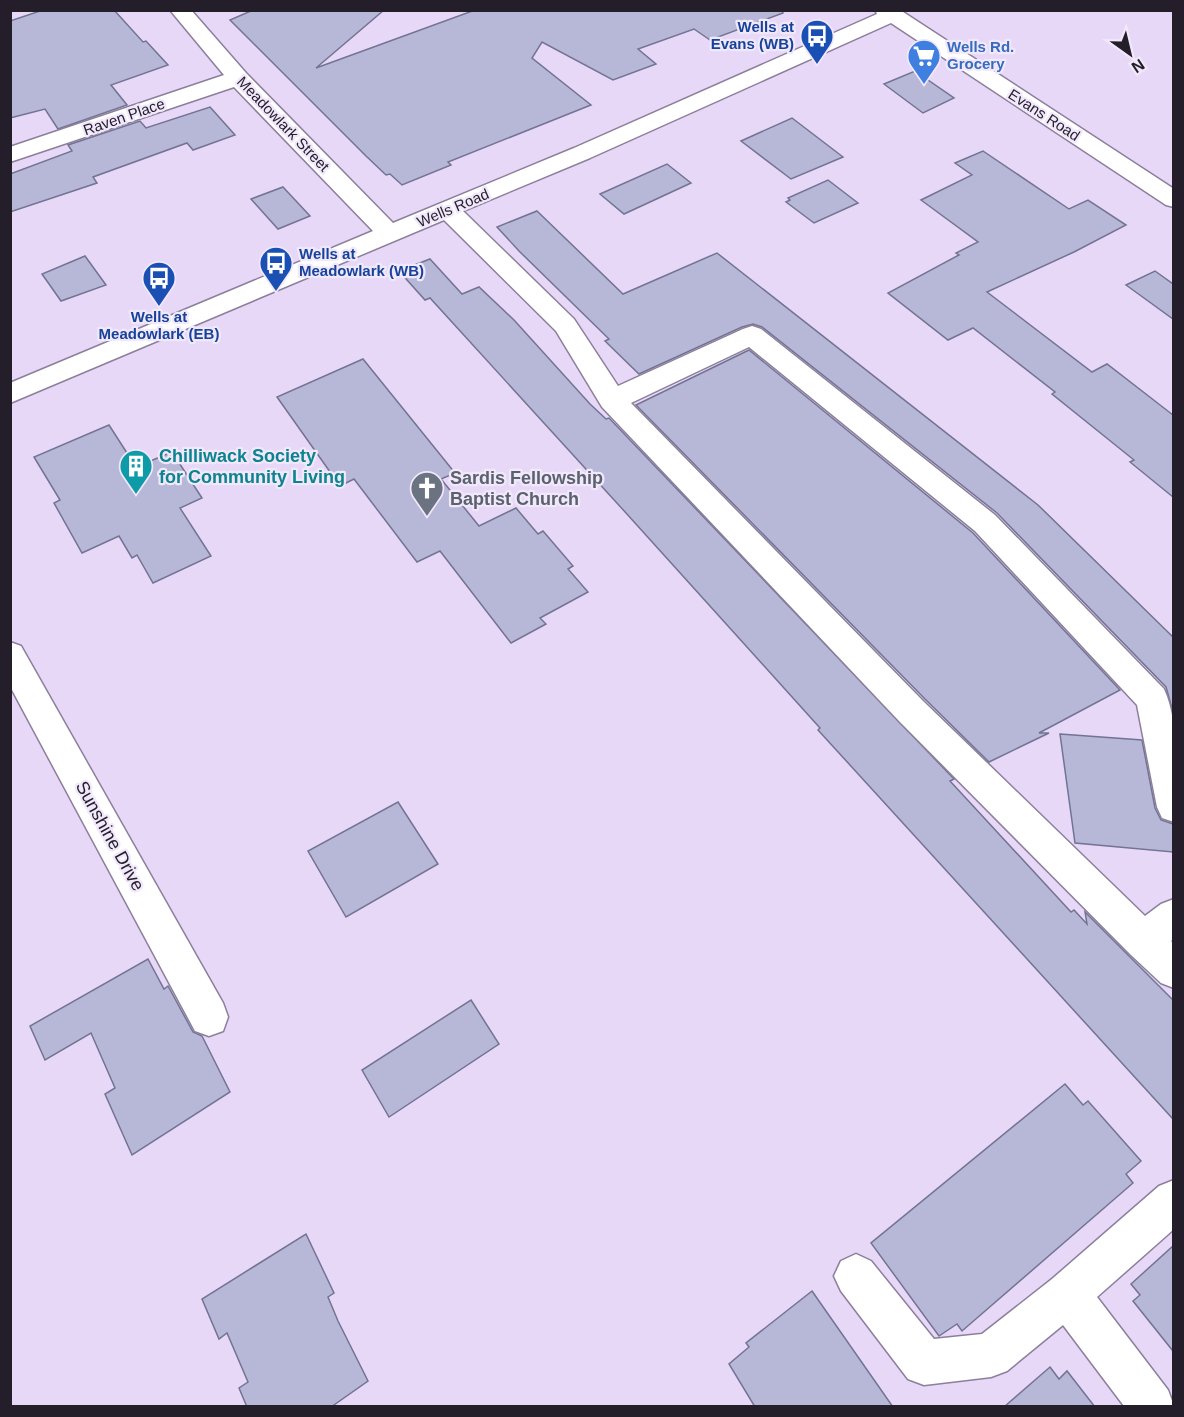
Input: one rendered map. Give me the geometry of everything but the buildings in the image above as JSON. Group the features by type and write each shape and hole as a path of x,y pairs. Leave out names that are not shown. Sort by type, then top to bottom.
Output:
{"street":[{"name":"Meadowlark Street","path":"180,10 238,78 390,234"},
{"name":"Evans Road","path":"888,13 1173,200"},
{"name":"Wells Road","path":"10,394 582,153 888,13"},
{"name":"Raven Place","path":"10,155 238,78"},
{"path":"448,210 564,325 588,359 612,400 911,711 1173,970"},
{"path":"612,400 752,335 985,523 1152,699 1173,807"},
{"name":"Sunshine Drive","path":"10,655 209,1017"},
{"path":"1143,941 1173,916"},
{"path":"856,1276 924,1363 991,1355 1067,1294 1173,1201"},
{"path":"1067,1294 1152,1407"}],"place":[{"name":"Wells at Evans (WB)","path":"817,65"},
{"name":"Wells Rd. Grocery","path":"924,85"},
{"name":"Wells at Meadowlark (WB)","path":"276,292"},
{"name":"Wells at Meadowlark (EB)","path":"159,307"},
{"name":"Chilliwack Society for Community Living","path":"136,495"},
{"name":"Sardis Fellowship Baptist Church","path":"427,517"}]}
